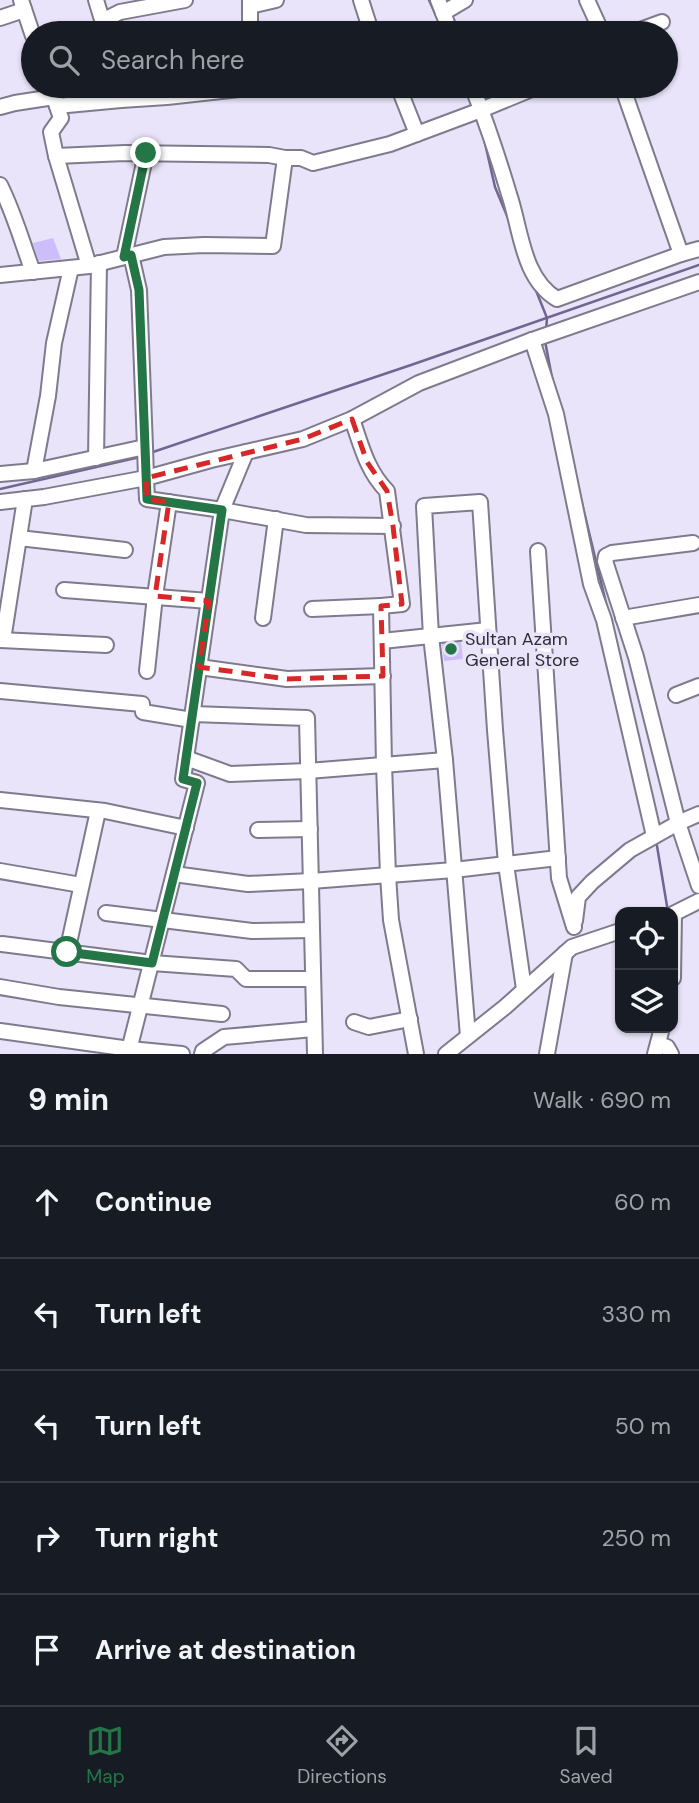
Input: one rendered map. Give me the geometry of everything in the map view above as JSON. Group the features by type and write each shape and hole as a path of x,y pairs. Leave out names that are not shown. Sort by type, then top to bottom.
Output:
{"street":[{"path":"96,0 102,21"},
{"path":"110,21 120,12 185,0"},
{"path":"250,21 250,3 276,0"},
{"path":"361,0 368,21"},
{"path":"440,6 465,0"},
{"path":"587,0 597,21"},
{"path":"0,18 23,5"},
{"path":"0,107 42,98"},
{"path":"54,98 61,118 51,132 56,156 94,265 96,458"},
{"path":"402,98 416,134"},
{"path":"476,98 514,208 522,244 534,273 546,292 557,299 699,249"},
{"path":"56,156 146,153 269,155 301,158 313,163 390,144 510,98"},
{"path":"626,98 681,254"},
{"path":"146,153 127,256 139,290 147,499 306,525 393,526"},
{"path":"0,275 94,265 164,247 273,246 285,158"},
{"path":"0,185 12,210 33,272"},
{"path":"34,471 48,396 54,344 71,268"},
{"path":"0,502 146,474 303,439 352,419 419,383 532,340 699,282"},
{"path":"532,340 556,414 591,584 604,620 654,836"},
{"path":"312,609 402,604 387,491 376,480 367,462 352,419"},
{"path":"0,474 34,471 145,449"},
{"path":"129,1051 197,783 183,779 222,510 246,452"},
{"path":"25,499 1,640 106,645"},
{"path":"147,671 169,502"},
{"path":"468,1036 445,760 431,636 424,506 480,502 506,864 524,989"},
{"path":"263,618 276,519"},
{"path":"19,538 125,550"},
{"path":"693,543 606,556 606,566 636,657 678,823 699,886"},
{"path":"538,551 559,878 574,927"},
{"path":"64,590 209,601"},
{"path":"623,618 699,605"},
{"path":"381,606 391,920 416,1054"},
{"path":"382,641 488,630"},
{"path":"199,667 287,679 383,676"},
{"path":"677,695 699,686"},
{"path":"0,691 142,704 143,712 192,717 307,718 315,1054"},
{"path":"186,758 230,774 445,760"},
{"path":"0,800 97,811 186,828"},
{"path":"67,952 97,811"},
{"path":"547,1054 578,897 630,850 699,814"},
{"path":"258,830 310,829"},
{"path":"174,874 248,884 454,870 558,858"},
{"path":"0,871 81,885"},
{"path":"678,912 699,901"},
{"path":"106,913 252,931 312,930"},
{"path":"446,1054 568,950 615,933"},
{"path":"2,944 152,963 236,969 246,979 313,979"},
{"path":"0,987 141,1007 222,1014"},
{"path":"354,1022 369,1027 410,1018"},
{"path":"202,1054 224,1037 314,1029"},
{"path":"0,1031 129,1051 182,1054"},
{"path":"657,1049 667,1047 671,1054"}],"highlighted area":[{"path":"352,419 367,462 387,491 393,526 402,604 381,606 383,676 287,679 199,667 209,601 155,596 169,502 147,499 146,478 303,439"}],"building":[{"path":"53,238 61,259 39,261 33,243"},
{"name":"Sultan Azam General Store","path":"461,642 463,659 444,661 442,644"}],"waterway":[{"path":"429,0 439,21"},
{"path":"484,139 495,187 510,223"},
{"path":"150,453 699,265"},
{"path":"535,288 547,318 546,331"},
{"path":"545,341 553,383"},
{"path":"0,489 140,457"},
{"path":"580,495 607,607"},
{"path":"656,840 667,907"}],"place":[{"name":"Sultan Azam General Store","path":"451,649"}],"route":[{"path":"67,952 152,963 197,783 183,779 222,510 147,499 139,290 131,255 124,257 146,153"}]}
